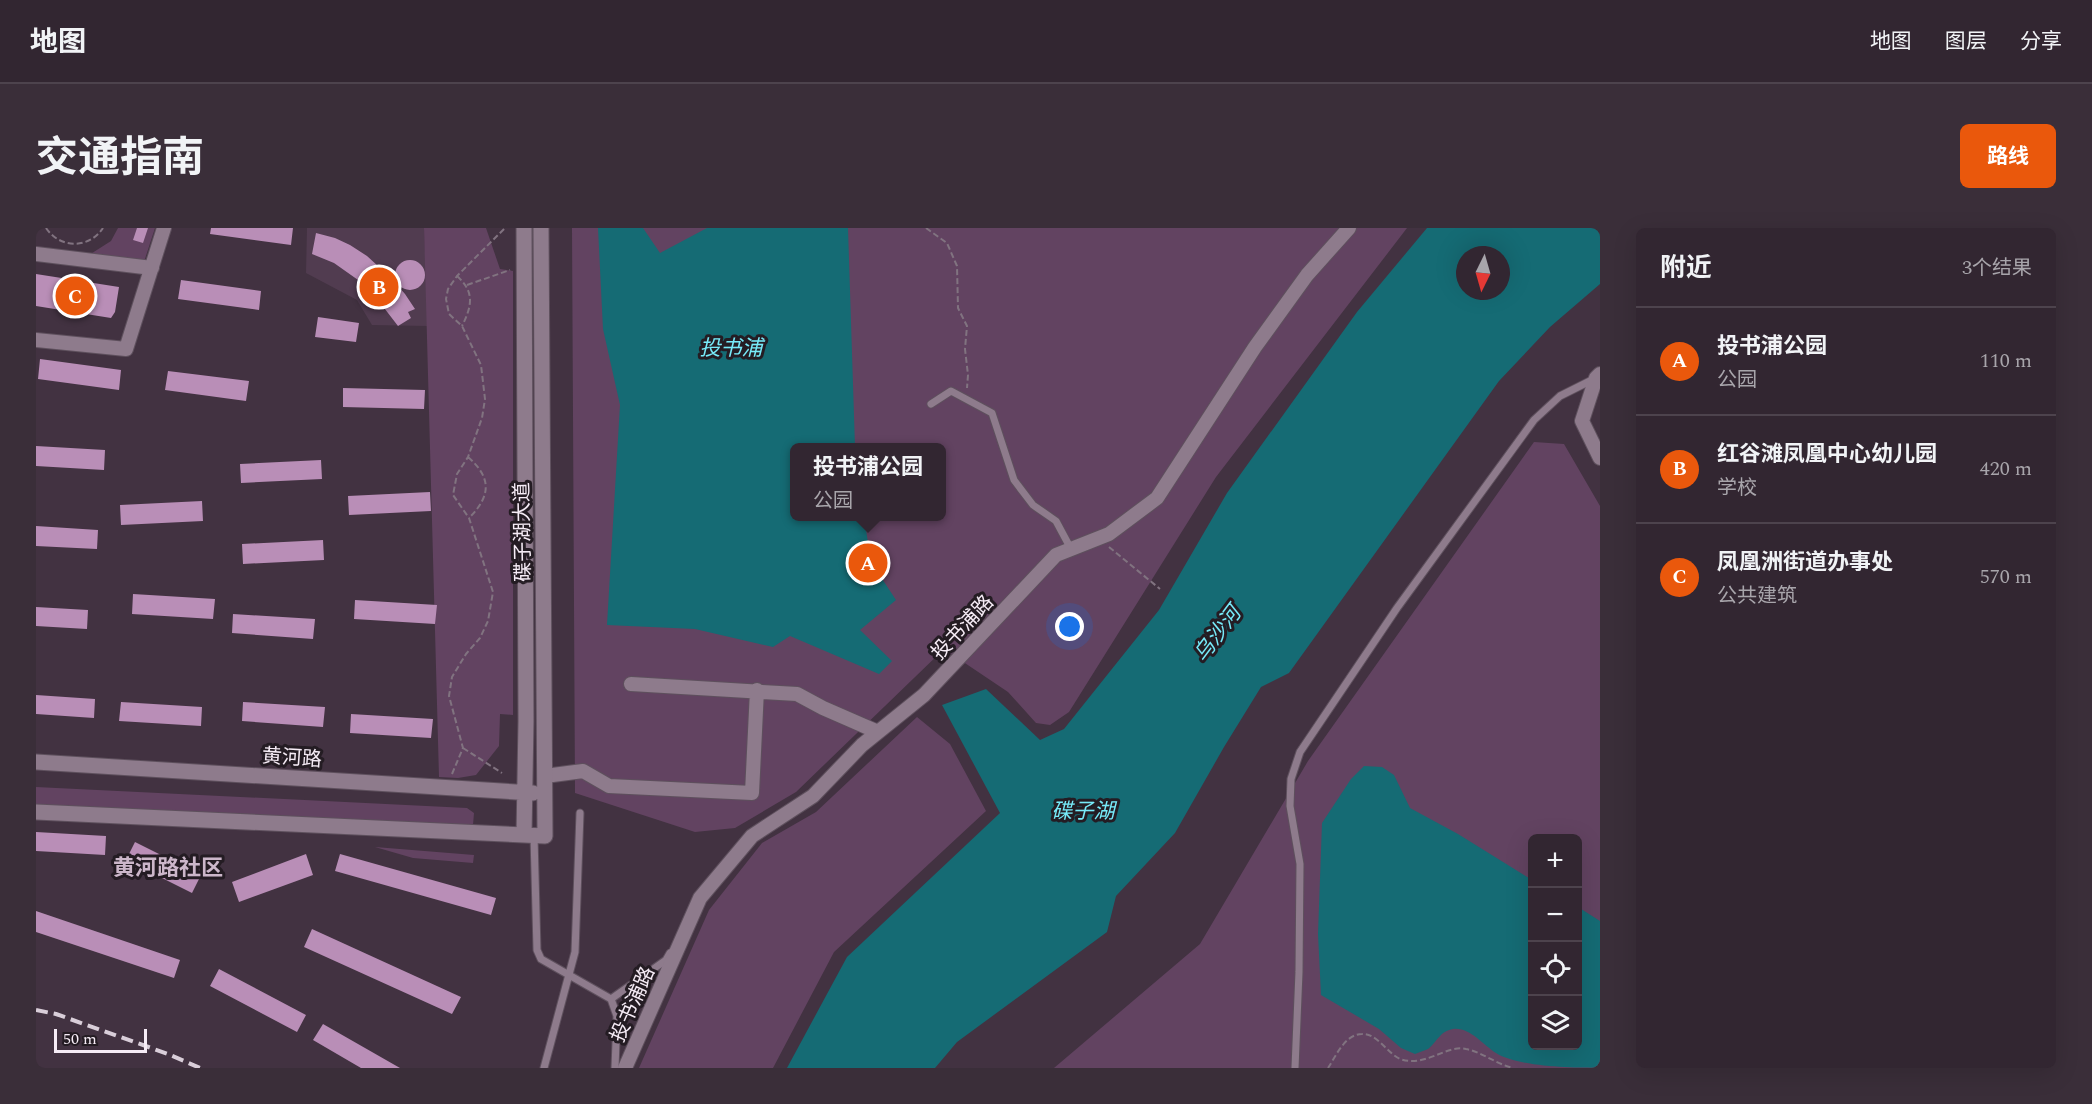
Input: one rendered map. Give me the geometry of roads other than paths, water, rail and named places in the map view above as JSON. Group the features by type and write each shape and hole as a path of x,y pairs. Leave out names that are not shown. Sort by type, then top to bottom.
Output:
{"main road":[{"name":"碟子湖大道","path":"524,228 525,793 535,835"},
{"name":"碟子湖大道","path":"535,835 545,794 541,228"},
{"name":"黄河路","path":"36,762 545,794"},
{"path":"36,812 535,835"}],"street":[{"path":"36,340 126,350 164,228"},
{"name":"投书浦路","path":"625,1068 700,898 752,836 813,796 862,745 924,695 1056,555 1109,534 1157,498 1255,347 1307,275 1349,228"},
{"path":"36,254 152,268"},
{"path":"1598,376 1582,421 1600,458"},
{"path":"631,684 797,694 879,732"},
{"path":"545,776 583,771 609,786 752,793 757,690"}],"lane":[{"path":"1295,1068 1300,864 1290,806 1291,779 1300,752 1397,608 1534,420 1560,396 1598,376"},
{"path":"931,404 951,391 992,413 1014,480 1033,505 1056,521 1071,549"},
{"path":"544,1068 575,952 580,813"},
{"path":"535,835 537,950 541,959 611,999 617,1016 615,1068"},
{"path":"611,999 666,960 700,898"}],"water":[{"name":"投书浦","path":"598,228 643,228 660,253 707,228 848,228 855,443 790,443 790,521 865,521 871,562 896,600 860,630 892,661 879,674 790,636 773,647 695,629 607,625 620,405 603,329"},
{"name":"碟子湖","path":"1427,228 1600,228 1600,284 1550,327 1499,381 1289,673 1261,687 1175,833 1116,896 1107,932 957,1042 935,1068 787,1068 847,957 1000,813 942,705 986,689 1040,740 1064,729 1159,610 1227,493 1357,312"},
{"path":"1364,766 1382,767 1394,775 1410,808 1458,834 1528,878 1528,1050 1582,1050 1582,910 1600,921 1600,1068 1546,1066 1506,1058 1471,1034 1459,1029 1445,1032 1428,1049 1415,1054 1401,1048 1379,1029 1321,995 1318,934 1322,823 1351,779"}],"railway":[{"path":"36,1010 56,1014 168,1054 200,1068"}],"place":[{"name":"红谷滩凤凰中心幼儿园","path":"379,287"},
{"name":"凤凰洲街道办事处","path":"75,296"},
{"name":"投书浦公园","path":"868,563"}],"district":[{"name":"黄河路社区","path":"168,867"}],"water label":[{"name":"乌沙河","path":"1217,634"}]}
